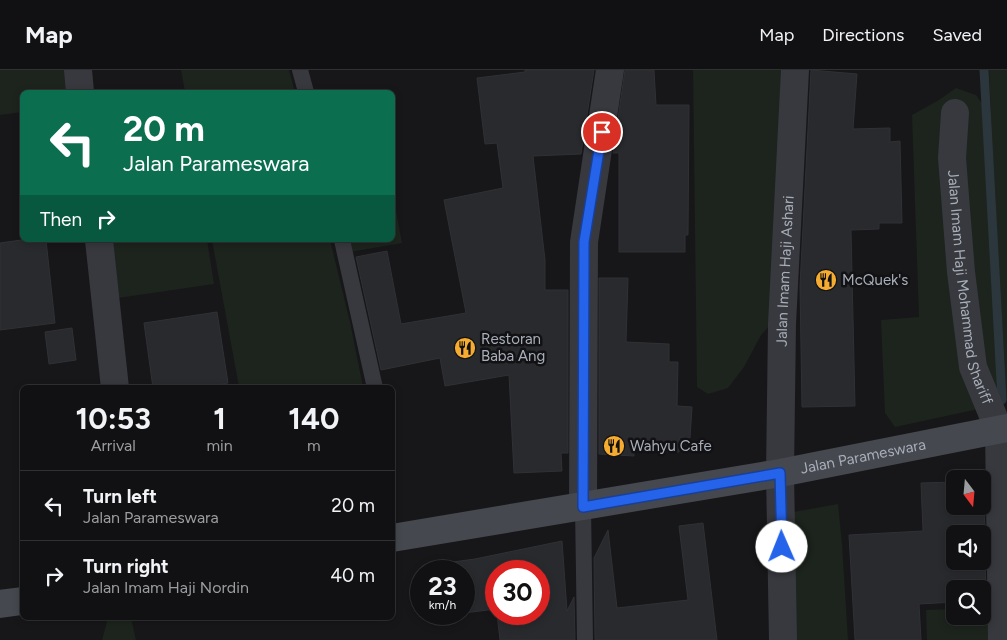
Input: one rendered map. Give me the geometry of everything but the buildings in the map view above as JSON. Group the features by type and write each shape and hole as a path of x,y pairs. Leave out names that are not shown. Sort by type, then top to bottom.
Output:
{"main road":[{"name":"Jalan Parameswara","path":"395,538 780,473 1003,429"},
{"path":"0,604 20,601"}],"street":[{"path":"78,70 80,90"},
{"path":"583,507 584,242 610,70"},
{"name":"Jalan Imam Haji Ashari","path":"783,640 780,473 782,324 795,70"},
{"name":"Jalan Imam Haji Mohammad Shariff","path":"955,113 952,158 961,272 972,367 1003,429 1002,640"},
{"path":"99,242 115,385"}],"lane":[{"path":"300,70 305,90"},
{"path":"342,242 374,385"},
{"path":"583,507 586,640"}],"shaded area":[{"path":"0,70 69,70 71,90 20,90 20,112 0,115"},
{"path":"181,70 289,70 294,90 185,90"},
{"path":"693,70 789,70 772,323 761,335 744,367 728,388 708,394 697,387"},
{"path":"989,70 1007,70 1007,400 974,410 895,427 885,413 881,320 919,317 912,115 956,88 976,95 991,117"},
{"path":"395,206 402,243 350,252 348,242 395,242"},
{"path":"110,242 207,242 214,284 118,298"},
{"path":"212,242 330,242 350,322 363,385 239,385"},
{"path":"838,504 848,640 796,640 788,513"},
{"path":"991,607 996,607 996,640 927,640 926,610 946,609 946,625 991,625"},
{"path":"107,620 131,620 136,640 102,640"}],"waterway":[{"path":"984,70 1002,400"}],"place":[{"name":"McQuek's","path":"826,280"},
{"name":"Restoran Baba Ang","path":"465,348"},
{"name":"Wahyu Cafe","path":"614,446"}],"route":[{"path":"602,132 584,242 583,507 780,473 782,547"}]}
